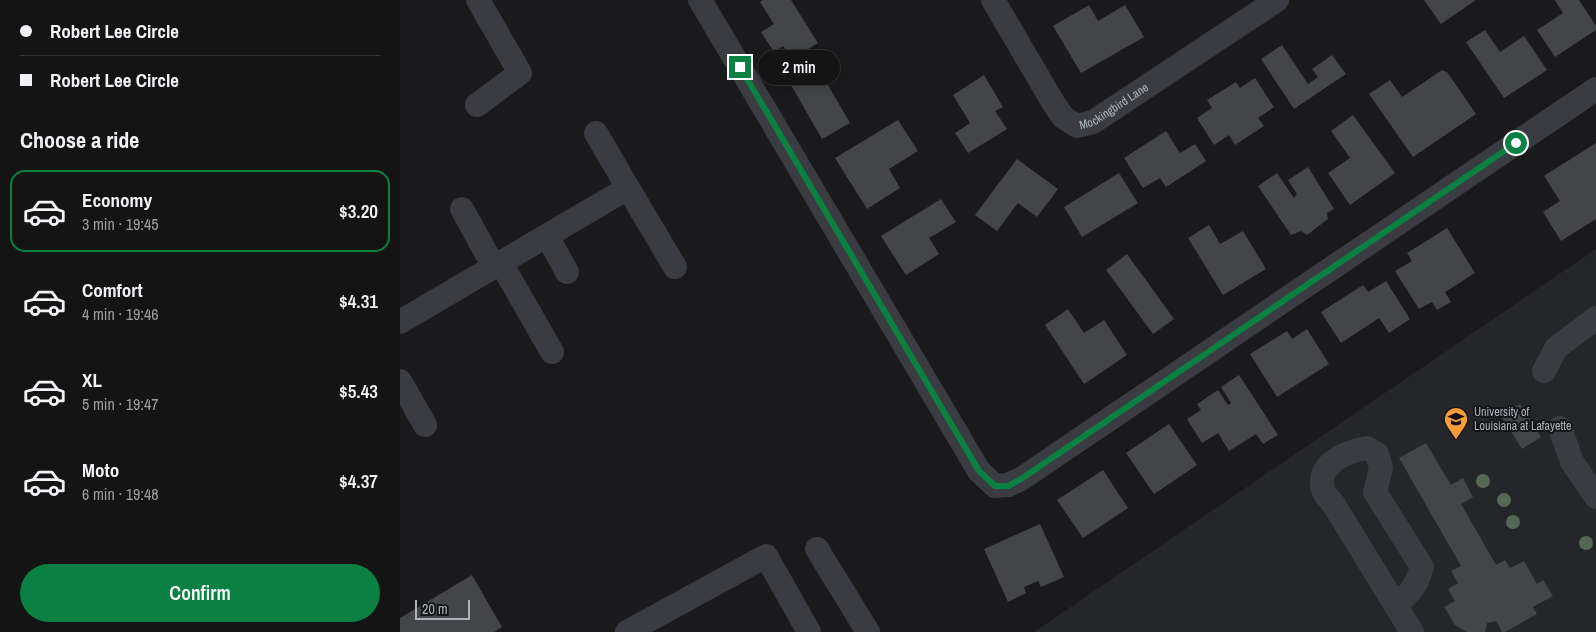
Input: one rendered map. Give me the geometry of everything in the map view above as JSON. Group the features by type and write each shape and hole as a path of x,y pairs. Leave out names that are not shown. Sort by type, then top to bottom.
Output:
{"street":[{"path":"477,105 520,73 478,0"},
{"path":"700,0 979,471 995,486 1008,486 1021,479 1596,89"},
{"name":"Mockingbird Lane","path":"993,0 1063,117 1077,126 1093,122 1277,0"},
{"path":"596,133 675,267"},
{"path":"400,322 628,188"},
{"path":"462,209 552,352"},
{"path":"547,236 568,272"},
{"path":"1544,371 1556,348 1596,318"},
{"path":"400,382 425,424"},
{"path":"1560,428 1572,462 1596,497"},
{"path":"1395,605 1412,592 1419,580 1422,568 1375,492 1381,468 1377,454 1367,448 1350,451 1329,464 1322,478 1324,492 1334,505 1395,605 1412,632"},
{"path":"817,549 868,632"},
{"path":"627,632 766,556 809,632"}],"shaded area":[{"name":"University of Louisiana at Lafayette","path":"1596,249 1596,632 1034,632"}],"building":[{"path":"763,0 791,0 818,43 792,59 783,46 774,52 761,32 774,24 760,2"},
{"path":"1424,0 1476,0 1441,24"},
{"path":"1555,0 1579,0 1596,26 1596,30 1555,57 1537,30 1563,13"},
{"path":"1089,5 1098,21 1125,5 1144,37 1081,73 1053,26"},
{"path":"1485,30 1500,52 1524,36 1547,70 1504,98 1466,42"},
{"path":"1282,45 1308,84 1318,77 1312,69 1332,55 1346,74 1294,109 1261,59"},
{"path":"819,70 850,123 822,139 791,85"},
{"path":"1442,70 1447,72 1476,114 1413,157 1369,94 1390,80 1402,97"},
{"path":"984,75 1003,107 995,111 1007,129 968,153 955,133 970,123 953,95"},
{"path":"1255,78 1274,107 1258,118 1264,126 1235,145 1229,135 1214,145 1197,118 1212,108 1207,100 1236,82 1240,88"},
{"path":"1353,115 1395,173 1350,205 1328,173 1350,158 1331,131"},
{"path":"898,120 918,151 889,169 900,188 867,209 835,158"},
{"path":"1166,131 1180,153 1195,144 1206,161 1166,187 1160,178 1143,188 1124,158"},
{"path":"1596,143 1596,219 1561,241 1543,212 1560,201 1544,176"},
{"path":"1017,159 1058,189 1037,217 1018,203 997,231 975,215"},
{"path":"1308,167 1334,209 1327,213 1328,219 1307,235 1301,231 1291,235 1258,186 1277,173 1294,198 1297,194 1288,180"},
{"path":"1119,173 1138,203 1082,237 1064,207"},
{"path":"941,199 956,222 929,238 939,254 906,275 881,236"},
{"path":"1209,225 1220,244 1243,231 1266,269 1223,295 1188,238"},
{"path":"1447,228 1475,273 1445,292 1451,302 1437,310 1432,302 1419,309 1395,271 1412,261 1407,253"},
{"path":"1127,254 1174,319 1153,334 1106,270"},
{"path":"1386,281 1410,319 1389,333 1379,318 1341,343 1321,312 1363,285 1368,292"},
{"path":"1068,309 1084,333 1104,320 1127,355 1084,384 1045,325"},
{"path":"1307,329 1329,364 1277,397 1250,354 1287,331 1292,339"},
{"path":"1239,375 1278,435 1263,444 1256,434 1229,451 1218,433 1202,443 1187,419 1201,410 1197,404 1218,390 1228,405 1231,403 1221,387"},
{"path":"1520,404 1541,437 1522,449 1501,416"},
{"path":"1169,424 1197,465 1154,494 1126,453"},
{"path":"1426,443 1451,485 1463,478 1473,497 1461,504 1496,565 1505,560 1510,568 1524,561 1537,584 1543,580 1553,596 1533,607 1537,614 1505,632 1502,632 1496,621 1487,623 1485,632 1467,632 1455,625 1444,607 1455,601 1448,589 1458,583 1451,571 1461,566 1399,458"},
{"path":"1103,470 1128,508 1083,538 1057,500"},
{"path":"1040,524 1064,577 1041,587 1038,581 1024,587 1026,593 1008,602 984,549"},
{"path":"472,575 502,627 494,632 400,632 400,618"}],"place":[{"name":"University of Louisiana at Lafayette","path":"1456,440"}],"route":[{"path":"740,67 979,471 995,486 1008,486 1021,479 1516,143"}]}
